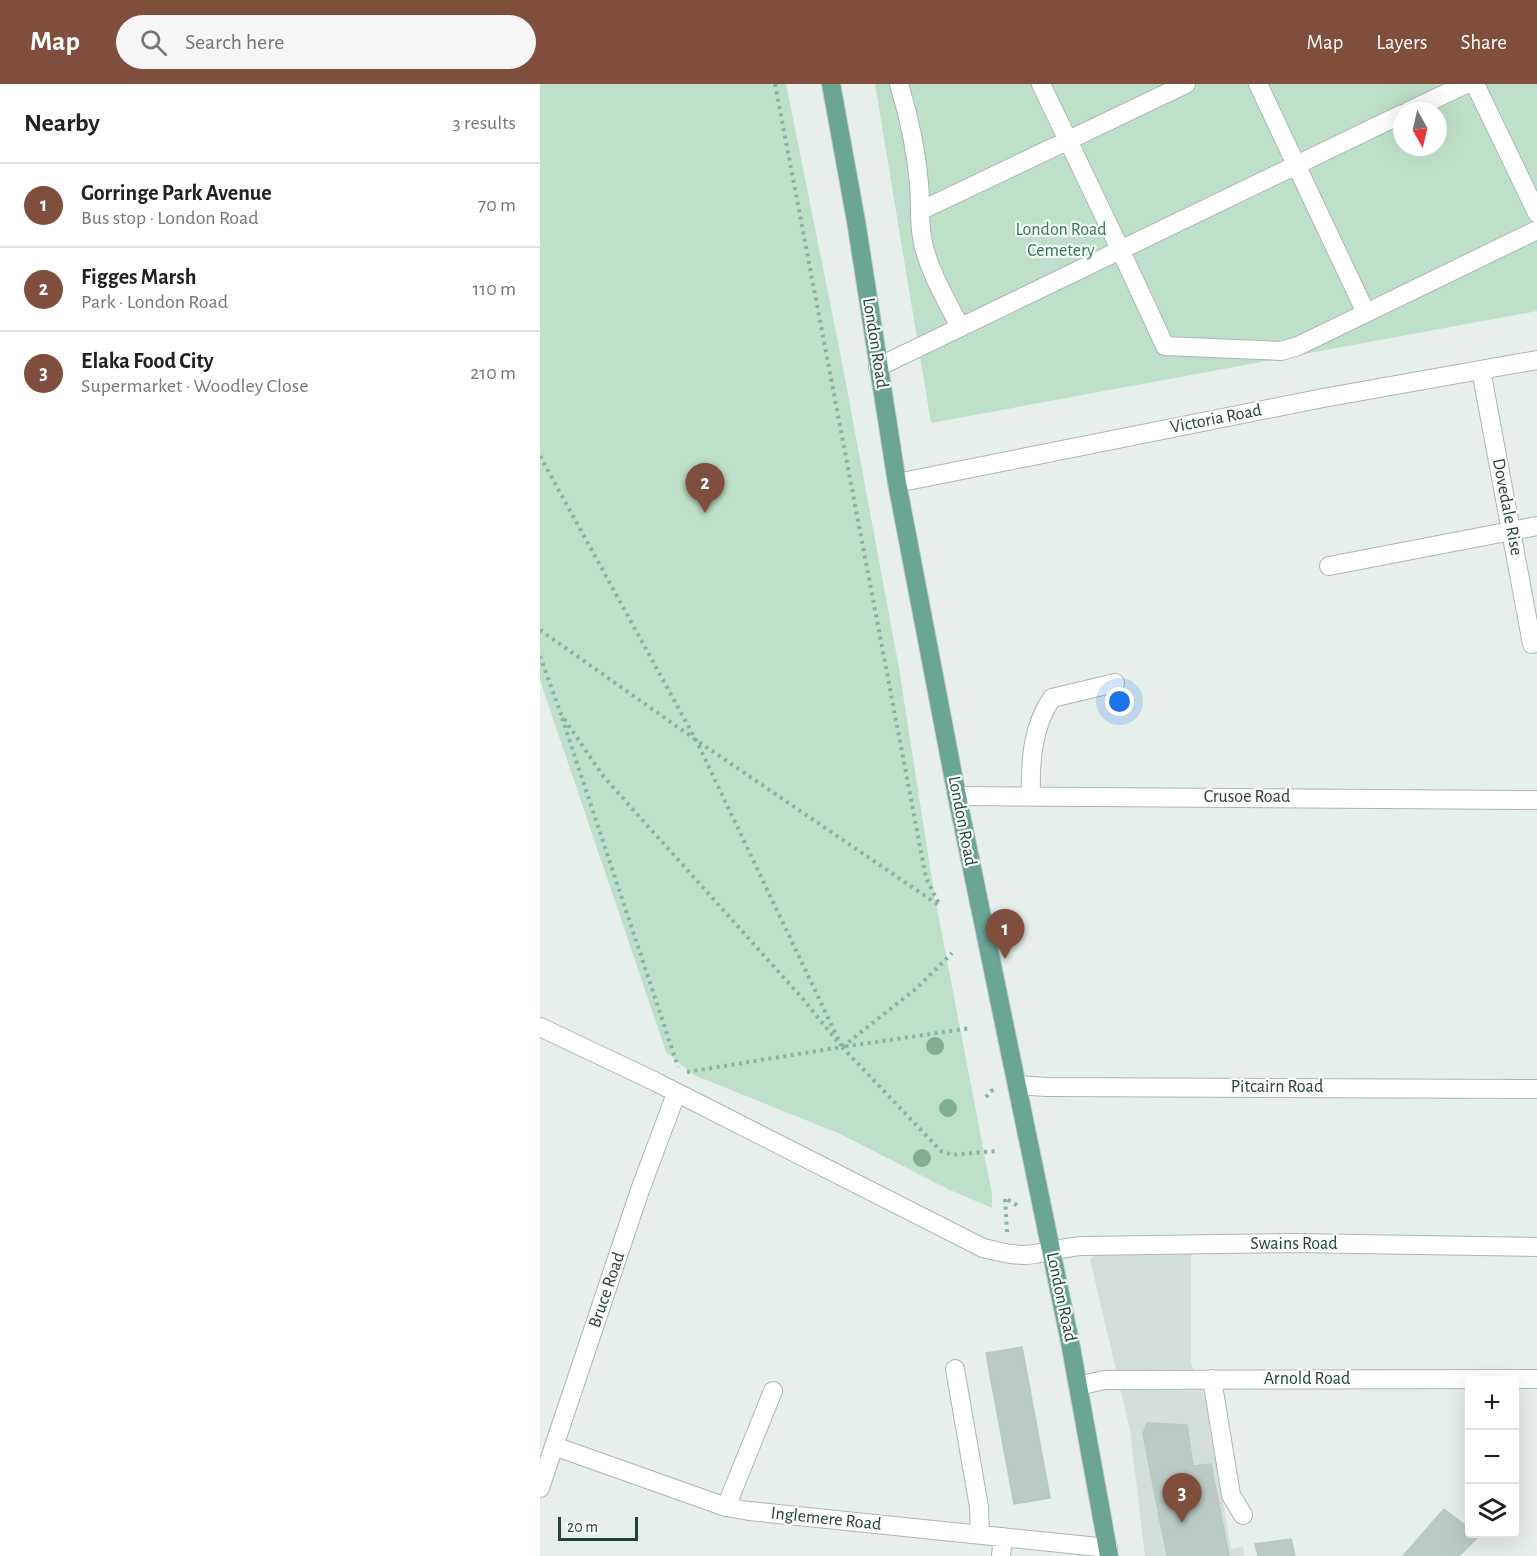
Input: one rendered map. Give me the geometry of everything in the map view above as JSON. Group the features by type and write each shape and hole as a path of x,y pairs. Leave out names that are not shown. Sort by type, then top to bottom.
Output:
{"main road":[{"name":"London Road","path":"831,84 856,221 897,483 957,796 1008,1087 1051,1249 1108,1552"}],"street":[{"path":"899,84 913,134 920,185 920,232 924,248 932,271 960,327"},
{"path":"1041,84 1165,346 1281,351 1298,346 1537,230"},
{"path":"920,211 1186,84"},
{"path":"1258,84 1366,313"},
{"path":"1428,102 1466,84"},
{"path":"1475,84 1537,213"},
{"path":"878,367 1393,118"},
{"name":"Victoria Road","path":"897,483 1323,398 1537,360"},
{"name":"Dovedale Rise","path":"1481,370 1532,644"},
{"path":"1329,566 1537,526"},
{"path":"1031,796 1032,747 1044,710 1052,698 1115,683"},
{"name":"Crusoe Road","path":"957,796 1537,800"},
{"name":"Swains Road","path":"540,1027 654,1081 983,1248 1012,1254 1034,1254 1051,1249 1082,1246 1295,1243 1537,1247"},
{"name":"Pitcairn Road","path":"1008,1087 1537,1089"},
{"name":"Bruce Road","path":"540,1488 640,1190 676,1094"},
{"path":"955,1369 979,1508 980,1535"},
{"path":"1212,1379 1231,1495 1243,1515"},
{"name":"Arnold Road","path":"1078,1386 1104,1380 1537,1379"},
{"path":"726,1507 773,1391"},
{"name":"Inglemere Road","path":"554,1446 726,1507 1003,1537 1108,1552"},
{"path":"1001,1556 1003,1537"}],"path":[{"path":"540,630 696,740 940,906 926,878 775,84"},
{"path":"540,456 696,740 842,1047"},
{"path":"540,656 680,1073 971,1028"},
{"path":"561,714 603,776 796,991 842,1047 941,1151 952,1155 996,1151"},
{"path":"842,1047 917,988 952,953"},
{"path":"986,1097 991,1090 1008,1087"},
{"path":"1005,1198 1008,1234"}],"shaded area":[{"path":"1191,1253 1191,1363 1205,1397 1231,1549 1243,1547 1244,1556 1145,1556 1130,1430 1090,1259 1096,1254"}],"green space":[{"path":"540,84 786,84 841,357 899,668 934,893 992,1194 992,1208 950,1190 838,1133 694,1075 666,1052 540,680"},
{"name":"London Road Cemetery","path":"875,84 1537,84 1537,311 931,423"}],"building":[{"path":"1022,1347 1050,1498 1014,1504 986,1353"},
{"path":"1147,1423 1187,1425 1193,1466 1211,1464 1229,1556 1167,1556 1143,1434"},
{"path":"1444,1509 1465,1525 1465,1538 1477,1538 1459,1556 1403,1556"},
{"path":"1291,1539 1295,1556 1258,1556 1255,1544"}],"place":[{"name":"Figges Marsh","path":"705,513"},
{"name":"Gorringe Park Avenue","path":"1005,959"},
{"name":"Elaka Food City","path":"1182,1523"}]}
